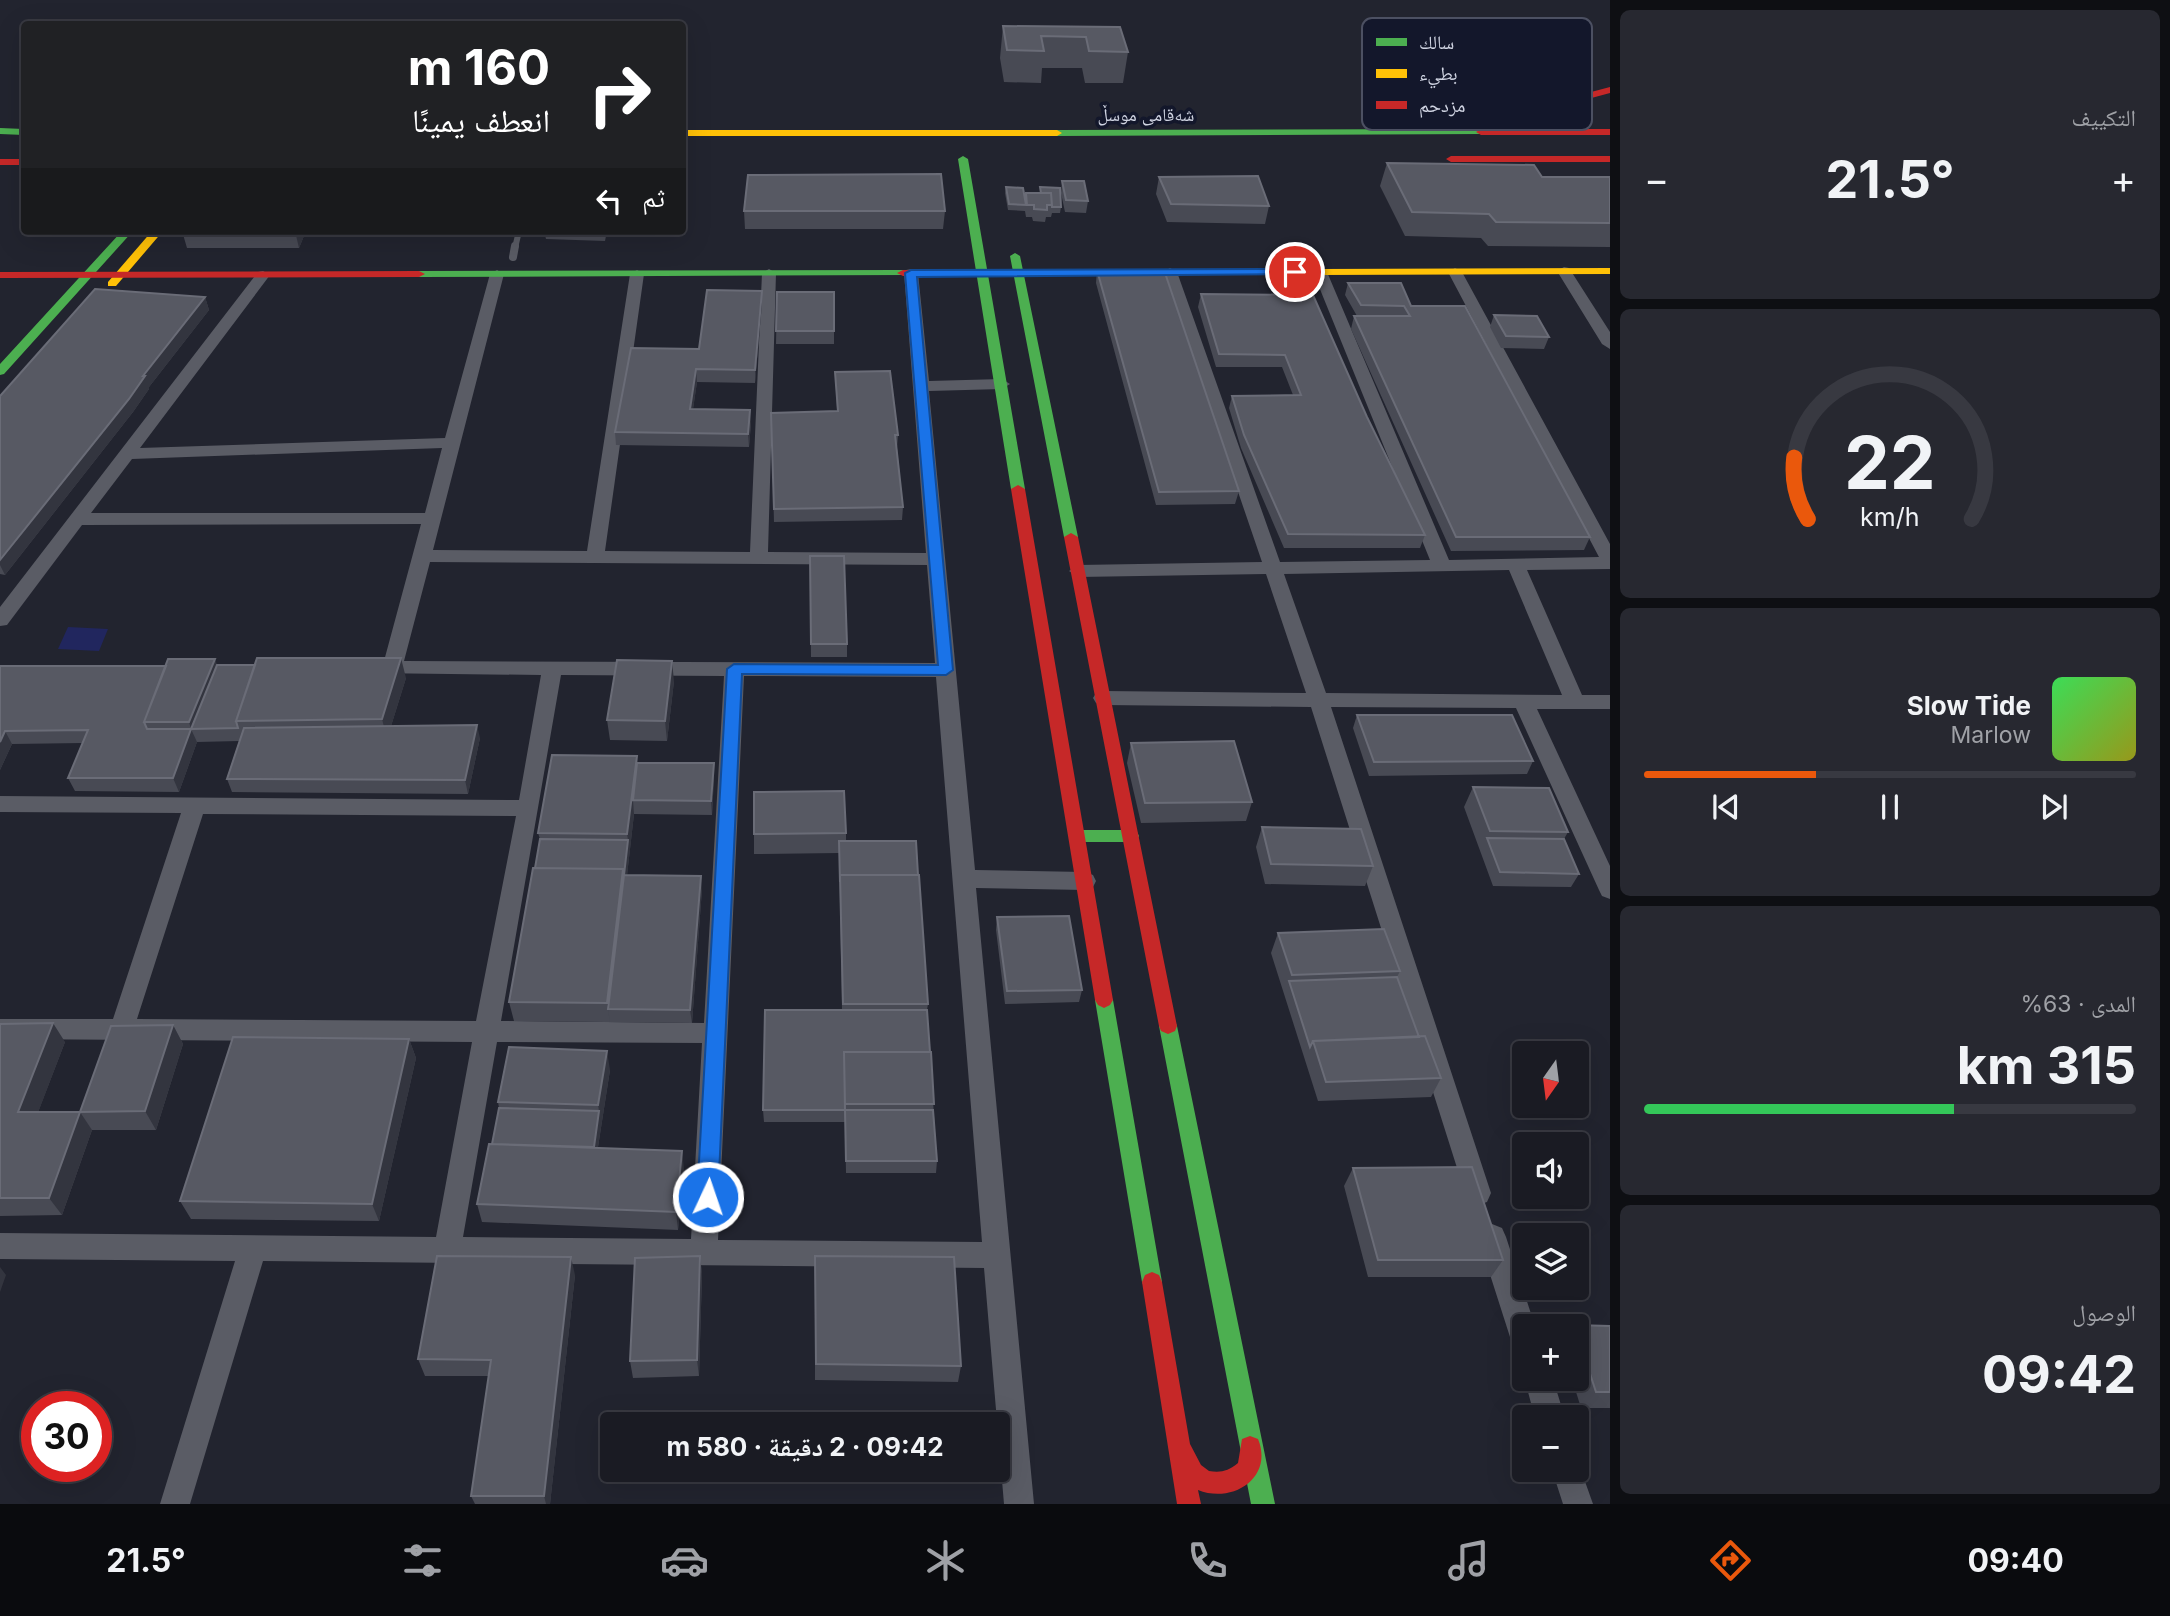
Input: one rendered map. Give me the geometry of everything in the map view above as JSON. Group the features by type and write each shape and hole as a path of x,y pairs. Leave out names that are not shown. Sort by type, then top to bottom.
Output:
{"main road":[{"path":"1592,94 1610,90"},
{"path":"1346,133 1369,130"},
{"path":"0,131 21,132"},
{"name":"شەقامی موسڵ","path":"686,133 1610,132"},
{"path":"963,159 997,256 1018,272 1263,1504"},
{"path":"1437,159 1610,161"},
{"path":"0,162 21,162"},
{"path":"0,371 7,356 89,275 124,235"},
{"path":"101,296 154,235"},
{"path":"1486,255 1496,271"},
{"path":"997,256 983,273 1189,1504"},
{"path":"575,274 577,257"},
{"path":"78,258 161,258"},
{"path":"0,275 263,275 509,261 575,274 1610,271"},
{"path":"1077,836 1130,836"},
{"path":"1179,1442 1188,1469 1209,1484 1222,1485 1233,1484 1249,1469 1251,1441"}],"street":[{"path":"392,668 452,443 509,261"},
{"path":"1564,271 1610,344"},
{"path":"1170,272 1319,700 1517,1314"},
{"path":"1320,272 1441,564"},
{"path":"1078,571 1610,562 1455,272"},
{"path":"911,273 1019,1504"},
{"path":"595,557 637,274"},
{"path":"759,558 769,274"},
{"path":"0,620 263,275"},
{"path":"921,386 1002,384"},
{"path":"127,454 452,443"},
{"path":"77,519 432,518"},
{"path":"422,556 936,559"},
{"path":"1515,563 1575,702"},
{"path":"0,587 23,590"},
{"path":"364,668 946,670"},
{"path":"447,1250 552,669"},
{"path":"704,1252 734,669"},
{"path":"1103,698 1610,702"},
{"path":"1523,701 1604,864 1610,890"},
{"path":"0,804 529,808"},
{"path":"122,1029 195,805"},
{"path":"964,879 1085,881"},
{"path":"0,1029 717,1033"},
{"path":"0,1246 997,1255"},
{"path":"175,1504 253,1248"},
{"path":"1571,1482 1578,1504"}],"lane":[{"path":"509,261 518,235"}],"shaded area":[{"path":"68,627 108,629 99,651 58,649"}],"building":[{"path":"1003,26 1120,27 1128,52 1089,51 1086,37 1041,36 1044,51 1007,50"},
{"path":"1387,163 1534,165 1542,177 1610,177 1610,223 1496,222 1489,214 1412,212"},
{"path":"941,174 945,211 744,211 748,175"},
{"path":"1258,176 1269,206 1171,204 1159,177"},
{"path":"1062,181 1084,181 1088,201 1066,200"},
{"path":"1006,187 1023,188 1026,205 1009,204"},
{"path":"1040,187 1060,188 1061,207 1052,207 1051,193 1041,193"},
{"path":"1026,193 1051,193 1052,205 1047,205 1047,210 1034,209 1034,205 1027,205"},
{"path":"1097,270 1164,270 1239,491 1159,492"},
{"path":"1348,283 1401,283 1411,306 1465,306 1590,537 1456,537 1354,316 1410,316 1404,306 1361,305"},
{"path":"95,289 205,297 143,376 129,399 0,560 0,396"},
{"path":"707,290 762,291 755,370 696,369 690,409 750,410 748,434 615,432 631,348 699,349"},
{"path":"777,292 834,292 834,331 776,331"},
{"path":"1201,294 1313,295 1367,417 1425,535 1288,534 1244,435 1232,396 1301,395 1285,355 1219,354"},
{"path":"1494,315 1537,316 1549,337 1506,336"},
{"path":"890,371 903,507 774,509 771,413 838,411 835,372"},
{"path":"810,556 844,556 847,644 811,644"},
{"path":"257,658 401,658 382,719 236,721"},
{"path":"168,659 215,659 189,722 144,722"},
{"path":"617,660 672,661 665,721 607,720"},
{"path":"217,665 255,665 236,721 238,728 191,729"},
{"path":"0,666 166,666 144,722 147,729 191,729 173,778 68,778 88,730 5,731 0,742"},
{"path":"1357,715 1512,715 1533,761 1374,762"},
{"path":"477,725 465,780 227,779 244,728"},
{"path":"1234,741 1252,802 1145,803 1131,743"},
{"path":"552,755 637,756 627,834 538,833"},
{"path":"637,763 714,763 711,801 633,800"},
{"path":"1473,787 1549,788 1568,832 1490,831"},
{"path":"844,791 846,833 754,834 754,792"},
{"path":"1262,827 1361,829 1373,866 1271,864"},
{"path":"1487,838 1564,839 1579,874 1500,872"},
{"path":"540,839 628,840 624,875 623,869 535,868"},
{"path":"839,841 916,841 918,875 840,875 840,882"},
{"path":"533,868 623,869 607,1003 509,1002"},
{"path":"624,875 701,876 690,1010 608,1009"},
{"path":"840,875 919,875 928,1004 843,1004"},
{"path":"1069,916 1082,990 1007,991 997,917"},
{"path":"1384,929 1400,971 1292,975 1278,933"},
{"path":"1397,977 1419,1037 1313,1041 1310,1047 1289,981"},
{"path":"765,1010 927,1010 930,1052 844,1052 845,1110 763,1110"},
{"path":"53,1023 18,1112 80,1112 49,1198 0,1198 0,1024"},
{"path":"173,1025 145,1111 80,1112 111,1026"},
{"path":"1425,1036 1441,1078 1326,1082 1313,1041"},
{"path":"233,1037 409,1039 372,1204 180,1201"},
{"path":"509,1047 607,1051 598,1105 498,1102"},
{"path":"844,1052 931,1052 934,1104 845,1104"},
{"path":"499,1108 599,1111 594,1147 492,1144"},
{"path":"845,1110 933,1110 937,1161 846,1161"},
{"path":"489,1144 682,1151 676,1212 477,1204"},
{"path":"1472,1167 1503,1260 1378,1260 1353,1168"},
{"path":"437,1256 571,1257 544,1496 471,1496 491,1360 418,1359"},
{"path":"700,1256 697,1360 630,1361 635,1258"},
{"path":"815,1256 954,1257 961,1366 816,1364"},
{"path":"1589,1325 1610,1326 1610,1392 1596,1392 1589,1371"}],"traffic: fast":[{"path":"0,131 21,132"},
{"path":"1057,133 1481,132"},
{"path":"963,159 1018,489"},
{"path":"0,371 124,235"},
{"path":"1015,256 1071,537"},
{"path":"419,274 903,273"},
{"path":"1077,836 1131,836"},
{"path":"1104,1000 1152,1282"},
{"path":"1168,1026 1263,1504"}],"traffic: slow":[{"path":"686,133 1057,133"},
{"path":"112,284 155,235"},
{"path":"1319,272 1610,271"}],"traffic: jam":[{"path":"1592,95 1610,90"},
{"path":"1481,132 1610,132"},
{"path":"1451,159 1610,159"},
{"path":"0,162 21,162"},
{"path":"903,273 1319,272"},
{"path":"0,275 419,274"},
{"path":"1018,489 1104,1000"},
{"path":"1071,537 1168,1026"},
{"path":"1152,1282 1189,1504"},
{"path":"1183,1452 1193,1473 1210,1483 1219,1484 1230,1482 1249,1469 1250,1447"}],"route":[{"path":"708,1197 734,669 946,670 911,273 1295,272"}]}
